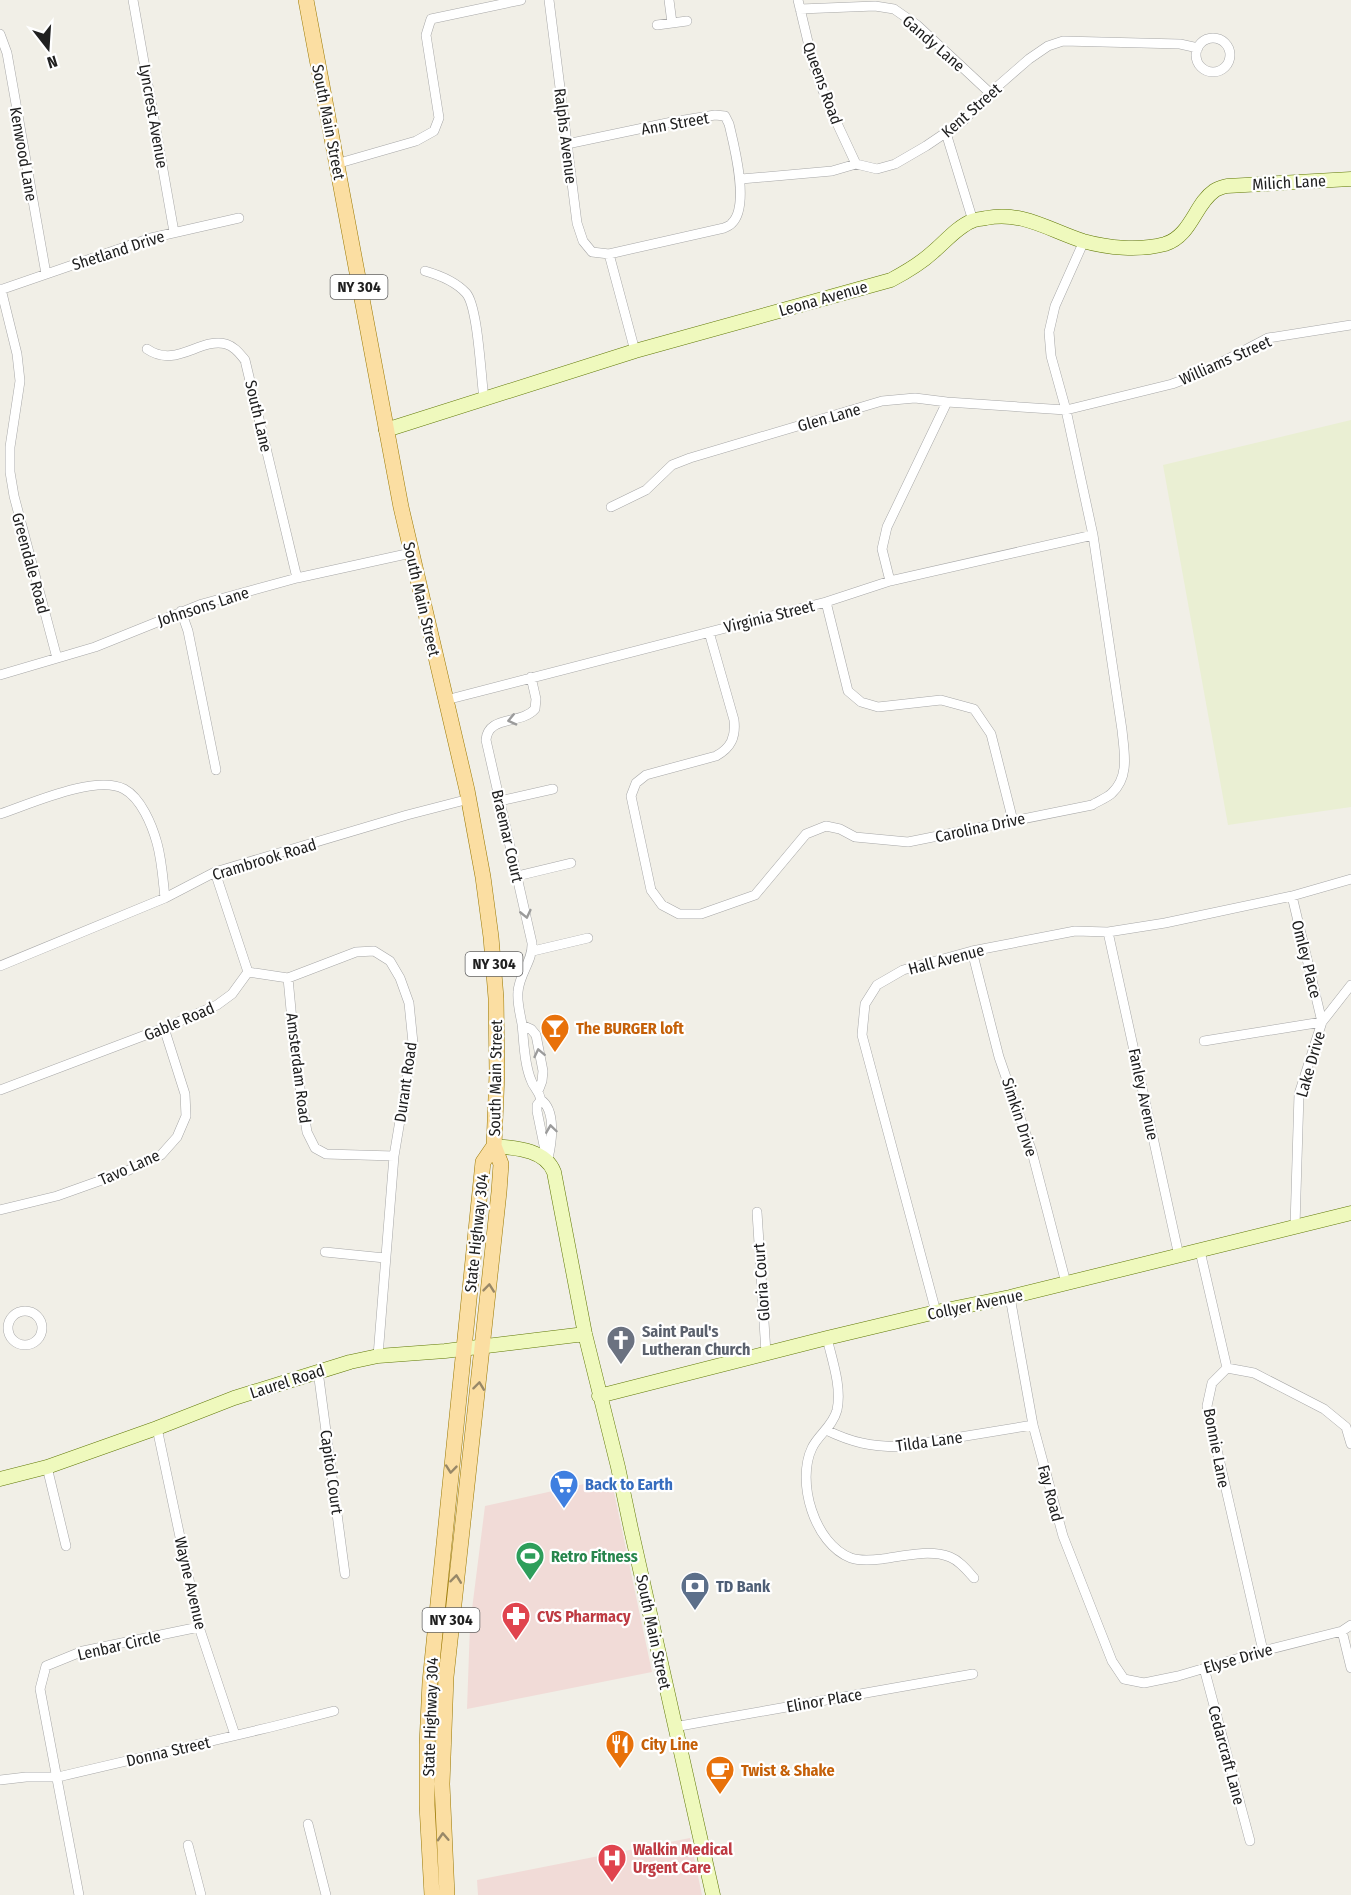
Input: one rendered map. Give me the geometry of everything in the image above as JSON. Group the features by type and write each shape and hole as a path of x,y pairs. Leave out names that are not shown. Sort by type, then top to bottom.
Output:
{"main road":[{"name":"South Main Street","path":"306,0 386,430 411,553 469,799 484,885 495,983 497,1058 494,1146"},
{"name":"State Highway 304","path":"447,1895 442,1807 445,1692 501,1164 494,1146"},
{"name":"State Highway 304","path":"432,1895 427,1805 430,1682 483,1162 494,1146"}],"street":[{"name":"Lyncrest Avenue","path":"133,0 174,232"},
{"path":"336,164 416,141 434,132 439,118 426,35 431,19 521,0"},
{"name":"Ralphs Avenue","path":"549,0 577,223 583,241 592,252 609,254"},
{"path":"669,0 672,23"},
{"name":"Gandy Lane","path":"799,4 875,6 894,9 917,25 990,93"},
{"name":"Queens Road","path":"799,4 814,67 828,104 856,164"},
{"path":"657,25 687,21"},
{"name":"Kenwood Lane","path":"0,33 7,53 46,274"},
{"name":"Kent Street","path":"741,179 832,171 856,164 877,169 895,164 963,121 990,93 1029,59 1048,46 1064,41 1180,44 1198,48"},
{"name":"Ann Street","path":"567,144 715,115 724,116 729,124 741,179 740,207 732,224 724,228 609,254"},
{"path":"946,133 973,221"},
{"name":"Milich Lane","path":"1227,186 1351,179"},
{"name":"Leona Avenue","path":"386,430 635,351 891,280 915,267 952,234 973,221 1000,216 1016,216 1084,241 1109,247 1137,248 1166,243 1180,234 1207,197 1215,190 1227,186"},
{"name":"Shetland Drive","path":"1,289 151,238 239,218"},
{"name":"Carolina Drive","path":"709,632 734,720 735,731 732,741 716,756 646,775 636,783 631,796 651,890 662,905 679,914 701,914 755,895 806,834 826,826 840,829 855,837 908,842 1092,805 1112,794 1123,777 1125,759 1122,730 1093,535 1052,356 1049,332 1055,306 1084,241"},
{"path":"609,254 635,351"},
{"path":"425,271 442,276 467,294 474,308 484,399"},
{"name":"Greendale Road","path":"1,289 17,354 20,381 10,447 10,472 14,496 57,658"},
{"name":"Williams Street","path":"1066,410 1172,384 1201,373 1268,338 1351,325"},
{"name":"South Lane","path":"147,349 156,356 167,356 214,344 225,344 236,349 245,360 297,578"},
{"name":"Glen Lane","path":"611,507 646,490 672,465 882,401 915,398 1066,410"},
{"path":"890,581 882,549 887,527 947,402"},
{"name":"Virginia Street","path":"446,700 826,602 890,581 1093,535"},
{"name":"Johnsons Lane","path":"0,675 95,646 181,611 297,578 411,553"},
{"path":"826,602 848,691 861,702 878,707 941,700 974,709 991,734 1014,820"},
{"path":"181,611 188,631 216,770"},
{"name":"Braemar Court","path":"531,677 536,699 534,709 524,717 494,725 487,733 486,744 532,938 533,951"},
{"path":"0,814 82,787 105,784 124,789 139,802 157,843 165,898"},
{"path":"500,801 553,789"},
{"name":"Crambrook Road","path":"0,966 165,898 214,872 469,799"},
{"path":"517,876 571,863"},
{"path":"214,872 248,972"},
{"name":"Hall Avenue","path":"936,1312 862,1035 865,1004 877,985 903,970 972,951 1075,932 1108,932 1165,922 1292,896 1351,879"},
{"name":"Omley Place","path":"1292,896 1322,1022"},
{"name":"Fanley Avenue","path":"1108,932 1179,1256"},
{"path":"522,1025 518,988 533,951 588,938"},
{"name":"Durant Road","path":"248,972 288,978 356,952 374,951 390,961 400,978 409,1003 413,1043 394,1156 378,1356"},
{"name":"Simkin Drive","path":"972,951 999,1057 1032,1152 1066,1283"},
{"name":"Gable Road","path":"0,1090 164,1028 218,1005 232,994 248,972"},
{"name":"Amsterdam Road","path":"288,978 296,1064 307,1132 315,1148 326,1154 394,1156"},
{"name":"Lake Drive","path":"1295,1226 1299,1094 1322,1022 1351,985"},
{"path":"1204,1041 1322,1022"},
{"name":"South Main Street","path":"539,1089 530,1078 522,1025 531,1029 536,1035 543,1071 539,1089 541,1100 547,1106 552,1132 552,1143 547,1160"},
{"name":"Tavo Lane","path":"0,1210 57,1196 127,1172 161,1155 177,1137 186,1116 185,1094 164,1028"},
{"name":"South Main Street","path":"494,1146 527,1151 541,1156 547,1160 554,1172 585,1334 618,1467 713,1895"},
{"name":"Gloria Court","path":"757,1212 766,1353"},
{"name":"Collyer Avenue","path":"599,1396 827,1338 1010,1297 1351,1213"},
{"path":"1200,1251 1227,1368 1254,1373 1324,1409 1346,1427 1351,1444"},
{"path":"325,1252 385,1258"},
{"name":"Fay Road","path":"1010,1297 1033,1425 1063,1536 1112,1661 1124,1679"},
{"name":"Laurel Road","path":"0,1479 47,1467 234,1398 350,1362 378,1356 585,1334"},
{"path":"827,1338 838,1389 837,1411 826,1430 812,1446 807,1467 807,1493 814,1520 829,1544 851,1558 873,1560 935,1554 951,1557 964,1566 974,1578"},
{"name":"Bonnie Lane","path":"1227,1368 1212,1383 1207,1406 1263,1651"},
{"name":"Capitol Court","path":"318,1371 345,1574"},
{"name":"Tilda Lane","path":"826,1430 851,1442 900,1447 1033,1425"},
{"name":"Wayne Avenue","path":"157,1428 199,1627 235,1735"},
{"path":"47,1467 66,1546"},
{"name":"Elyse Drive","path":"1124,1679 1144,1683 1178,1676 1342,1631 1351,1625"},
{"name":"Lenbar Circle","path":"58,1777 40,1689 46,1666 83,1651 199,1627"},
{"path":"1342,1631 1351,1668"},
{"name":"Cedarcraft Lane","path":"1204,1668 1250,1840"},
{"name":"Elinor Place","path":"674,1727 973,1674"},
{"name":"Donna Street","path":"0,1780 58,1777 334,1711"},
{"path":"58,1777 79,1895"},
{"path":"308,1824 326,1895"},
{"path":"188,1845 201,1895"}],"shaded area":[{"path":"611,1478 652,1672 467,1709 470,1625 485,1506"},
{"path":"690,1838 702,1895 478,1895 477,1880"}],"green space":[{"path":"1351,420 1351,807 1228,825 1163,465"}],"place":[{"name":"The BURGER loft","path":"555,1054"},
{"name":"Saint Paul's Lutheran Church","path":"621,1366"},
{"name":"Back to Earth","path":"564,1510"},
{"name":"Retro Fitness","path":"530,1582"},
{"name":"TD Bank","path":"695,1612"},
{"name":"CVS Pharmacy","path":"516,1642"},
{"name":"City Line","path":"620,1770"},
{"name":"Twist & Shake","path":"720,1796"},
{"name":"Walkin Medical Urgent Care","path":"612,1884"}]}
